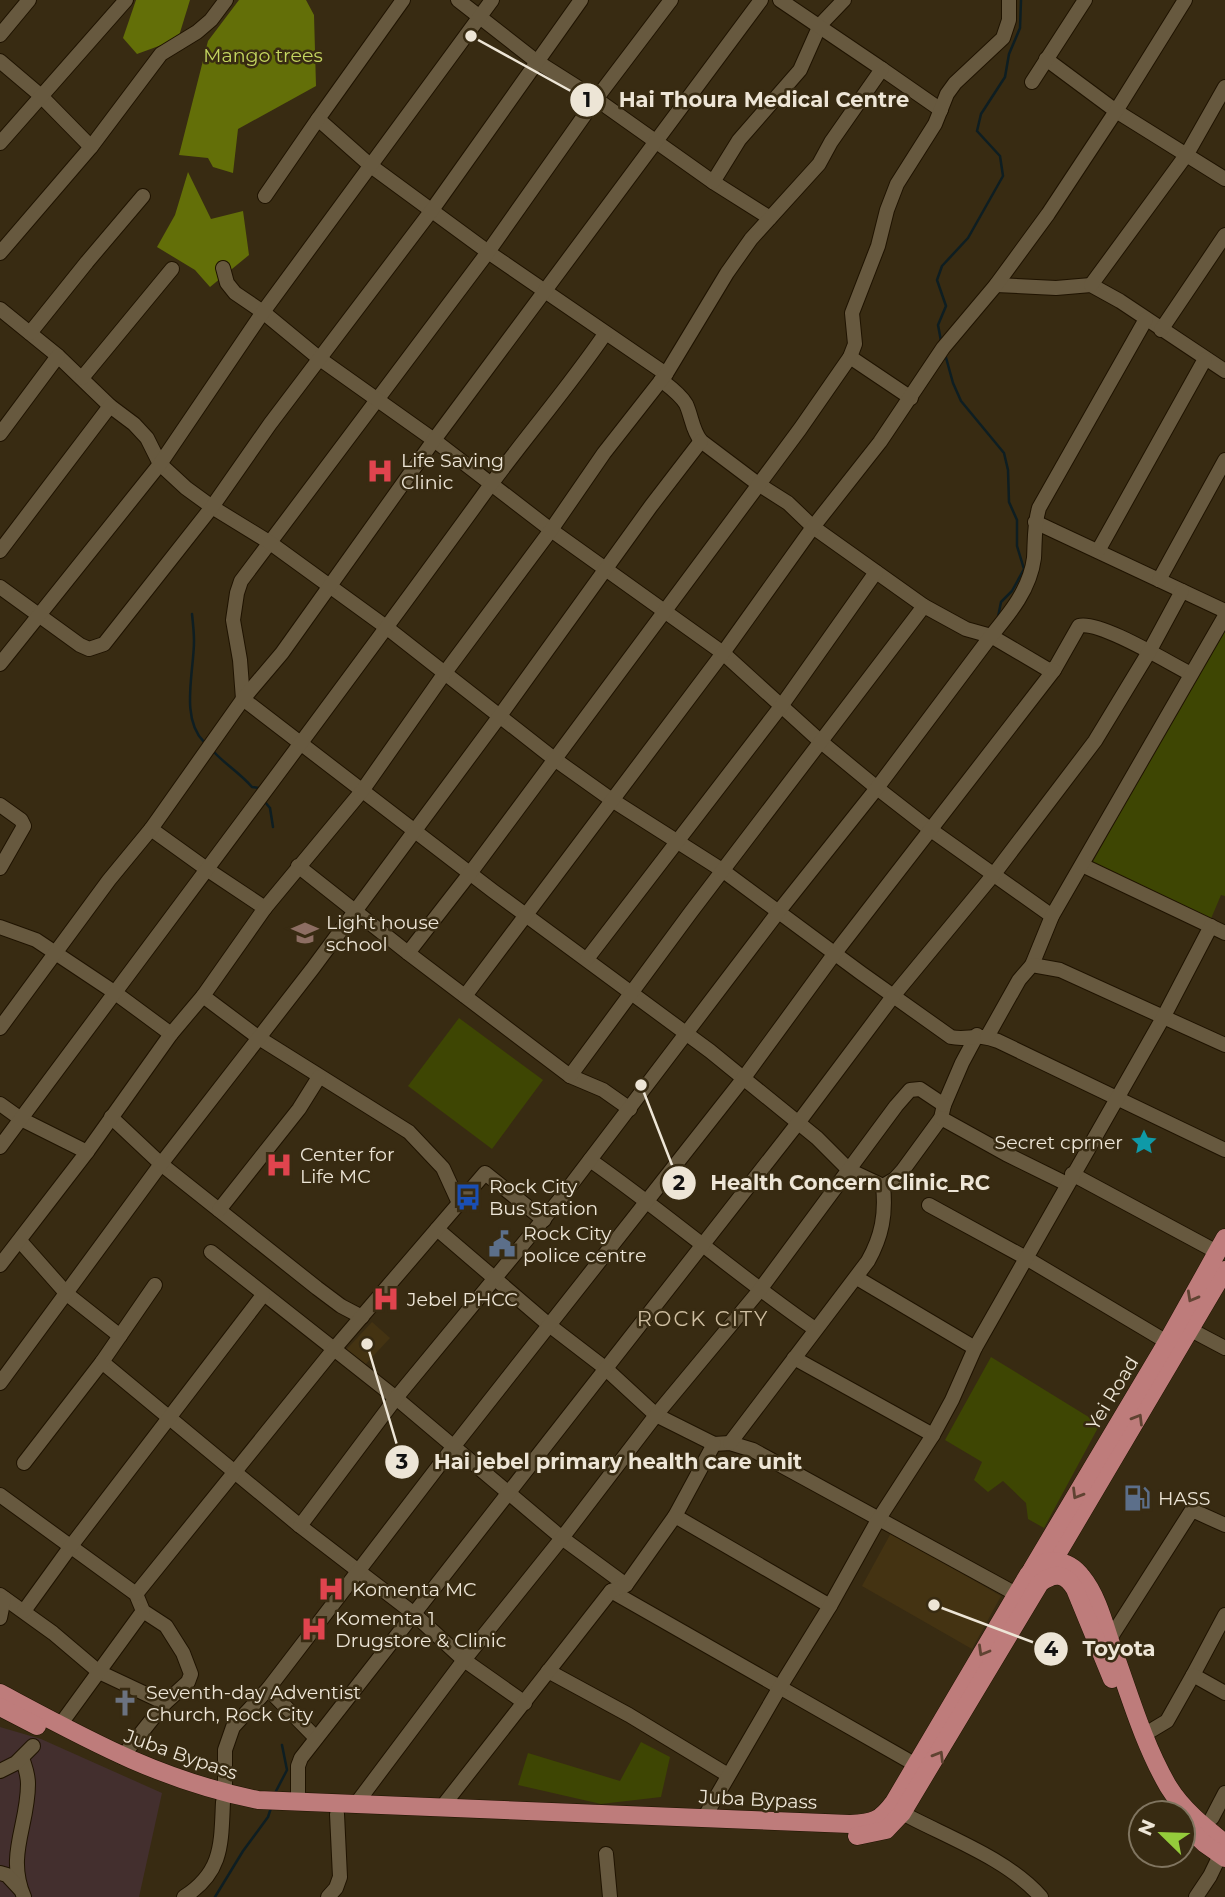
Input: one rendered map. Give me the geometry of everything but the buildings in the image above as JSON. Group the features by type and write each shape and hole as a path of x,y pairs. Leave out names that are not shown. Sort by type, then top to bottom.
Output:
{"main road":[{"name":"Yei Road","path":"1036,1576 1221,1245"},
{"name":"Yei Road","path":"1036,1576 1054,1561 1225,1270"},
{"path":"1054,1561 1073,1567 1090,1588 1146,1737 1169,1788 1200,1823 1225,1844"},
{"path":"1036,1576 1059,1575 1069,1579 1075,1589 1136,1740 1164,1799"},
{"name":"Juba Bypass","path":"0,1707 98,1757 155,1782 224,1798 870,1823 884,1815 1016,1594 1036,1576"},
{"name":"Juba Bypass","path":"0,1693 122,1757 264,1811 718,1827 856,1836 886,1830 902,1814 1036,1576"},
{"path":"1197,1836 1225,1858"}],"street":[{"path":"0,35 29,0"},
{"path":"0,143 126,0"},
{"path":"0,253 91,147 161,54 197,32 211,20 226,0"},
{"path":"265,196 403,0"},
{"path":"458,0 536,61 770,218"},
{"path":"0,664 160,464 263,312 492,0"},
{"path":"0,587 80,645 89,649 104,644 212,506 432,211 581,0"},
{"path":"671,0 596,99 488,252 241,581 233,620 243,699 687,1034 799,1123 849,1170 883,1186"},
{"path":"0,1028 109,880 151,829 243,699 282,653 434,440 546,293 761,0"},
{"path":"780,0 941,110"},
{"path":"713,182 739,140 800,70 820,25 844,0"},
{"path":"408,953 471,872 850,357 855,344 852,313 878,246 891,197 907,165 934,124 947,94 955,83 1003,38 1009,20 1009,0"},
{"path":"1032,82 1086,0"},
{"path":"465,996 723,653 813,527 880,442 943,348 996,285 1048,214 1185,0"},
{"path":"1046,59 1116,111 1225,178"},
{"path":"0,61 40,95 91,147"},
{"path":"0,1265 87,1152 171,1034 203,996 265,908 362,791 604,453 664,377 727,273 770,218 819,164 831,142 882,69"},
{"path":"1091,285 1187,154 1225,87"},
{"path":"318,118 371,166 664,377 687,406 695,432 702,441 758,484 788,503 813,527 924,606 967,629 991,636 1034,663 1054,670"},
{"path":"30,333 86,262 144,196"},
{"path":"1161,330 1225,234"},
{"path":"223,268 227,283 234,293 263,312 320,359 378,398 492,483 551,530 608,568 723,653 877,789 1052,916"},
{"path":"82,378 172,269"},
{"path":"996,285 1056,288 1091,285 1120,301 1225,371"},
{"path":"3,318 30,333 58,356 147,438 160,464 212,506 269,542 386,627 553,758 612,800 723,870 951,1037 959,1039 982,1036 1225,1150"},
{"path":"300,1526 396,1398 544,1220 1010,614 1029,581 1034,560 1035,522 1039,508 1146,319"},
{"path":"0,1147 208,870 492,483 571,384 605,334"},
{"path":"0,434 58,356"},
{"path":"850,357 911,398"},
{"path":"1098,551 1205,359"},
{"path":"0,551 110,406"},
{"path":"0,1383 161,1164 355,911 651,506 702,441"},
{"path":"1159,580 1225,460"},
{"path":"1035,522 1225,611"},
{"path":"587,959 782,705 876,572"},
{"path":"298,1802 298,1766 301,1758 799,1123 894,995 994,874 1095,741 1182,591"},
{"path":"570,1076 631,991 924,606"},
{"path":"883,1186 903,1170 943,1111 982,1036 1032,965 1052,916 1225,616"},
{"path":"184,1897 206,1880 215,1866 220,1845 224,1761 227,1740 233,1727 268,1689 646,1199 743,1079 835,953 1054,670 1079,626 1114,634 1191,674"},
{"path":"0,805 21,820 24,826 0,868"},
{"path":"151,829 265,908"},
{"path":"704,1818 878,1520 933,1435 975,1348 1116,1097 1218,930 1082,865"},
{"path":"298,866 570,1076 603,1090 630,1109"},
{"path":"0,928 36,940 171,1034"},
{"path":"1032,965 1060,970 1225,1045"},
{"path":"203,996 259,1038 409,1132 443,1168 459,1203"},
{"path":"219,1210 299,1109 319,1077"},
{"path":"356,1804 464,1660 656,1415 759,1291 895,1106 910,1090 920,1089 943,1111 1006,1154 1221,1245"},
{"path":"0,1104 22,1119 87,1152"},
{"path":"111,1117 161,1164 326,1295 362,1317"},
{"path":"590,1160 646,1199 759,1291 815,1329"},
{"path":"136,1594 334,1349 485,1173 544,1220"},
{"path":"730,1443 815,1329 857,1278 876,1245 882,1228 886,1207 883,1186"},
{"path":"929,1205 1026,1258 1167,1342"},
{"path":"437,1229 548,1325 605,1367 656,1415 713,1444 730,1443 753,1450 1016,1594"},
{"path":"20,1241 67,1294 120,1336"},
{"path":"211,1252 396,1398 562,1538 625,1585"},
{"path":"857,1278 975,1348"},
{"path":"24,1464 102,1362 155,1285"},
{"path":"24,1611 264,1295"},
{"path":"1191,1330 1225,1348"},
{"path":"794,1358 933,1435"},
{"path":"102,1362 300,1526 413,1613 464,1660 525,1703"},
{"path":"442,1807 611,1591 625,1585 675,1516 713,1444"},
{"path":"0,1494 136,1594 143,1611 166,1626 183,1653 191,1674 188,1682 165,1703 122,1757"},
{"path":"1111,1637 1192,1510 1225,1525"},
{"path":"675,1516 830,1606"},
{"path":"611,1591 916,1765"},
{"path":"0,1618 2,1596 99,1672 165,1703"},
{"path":"60,1725 143,1611"},
{"path":"1147,1733 1167,1721 1225,1615"},
{"path":"548,1671 629,1715 728,1775"},
{"path":"1193,1675 1225,1693"},
{"path":"268,1689 316,1738"},
{"path":"0,1771 22,1758 33,1746"},
{"path":"22,1758 29,1781 15,1861 22,1894"},
{"path":"1212,1818 1225,1793"},
{"path":"328,1897 336,1888 340,1877 337,1814"},
{"path":"902,1814 997,1862 1022,1878 1041,1897"},
{"path":"1196,1897 1210,1876 1225,1844"},
{"path":"607,1854 610,1897"},
{"path":"0,1872 7,1875 22,1894"}],"shaded area":[{"path":"372,1322 390,1338 363,1367 345,1351"},
{"path":"891,1533 1001,1596 972,1649 862,1586"},
{"path":"0,1727 41,1739 162,1793 139,1897 0,1897"}],"green space":[{"path":"136,0 190,0 178,39 137,54 123,38"},
{"name":"Mango trees","path":"239,0 306,0 314,15 316,86 238,129 233,173 213,167 208,158 179,155 208,41"},
{"path":"188,172 211,219 243,211 249,255 210,287 195,270 157,247 175,215"},
{"path":"1225,622 1225,896 1221,895 1210,921 1091,865"},
{"path":"459,1018 543,1080 492,1149 408,1086"},
{"path":"991,1357 1100,1424 1044,1528 1028,1519 1026,1503 1003,1481 988,1492 974,1480 982,1462 945,1440"},
{"path":"641,1742 670,1757 661,1797 601,1804 518,1785 528,1753 620,1781"}],"waterway":[{"path":"941,341 938,325 946,306 937,280 942,266 968,238 1003,176 1000,156 977,131 981,114 1005,77 1009,54 1020,28 1021,0"},
{"path":"945,354 961,401 1004,453 1008,470 1009,502 1017,520 1017,546 1024,569 1012,591 1001,602 998,617"},
{"path":"192,614 194,641 190,708 192,720 204,742"},
{"path":"214,752 252,787 259,788"},
{"path":"265,802 270,808 273,827"},
{"path":"274,1795 287,1770 282,1745"},
{"path":"215,1897 268,1817 271,1808"}],"place":[{"name":"Hai Thoura Medical Centre","path":"471,36"},
{"name":"Life Saving Clinic","path":"380,471"},
{"name":"Light house school","path":"305,933"},
{"name":"Health Concern Clinic_RC","path":"641,1085"},
{"name":"Secret cprner","path":"1144,1142"},
{"name":"Center for Life MC","path":"279,1165"},
{"name":"Rock City Bus Station","path":"468,1197"},
{"name":"Rock City police centre","path":"502,1244"},
{"name":"Jebel PHCC","path":"386,1299"},
{"name":"Hai jebel primary health care unit","path":"367,1344"},
{"name":"HASS","path":"1137,1498"},
{"name":"Komenta MC","path":"331,1589"},
{"name":"Toyota","path":"934,1605"},
{"name":"Komenta 1 Drugstore & Clinic","path":"314,1629"},
{"name":"Seventh-day Adventist Church, Rock City","path":"125,1703"}],"district":[{"name":"ROCK CITY","path":"703,1319"}]}
